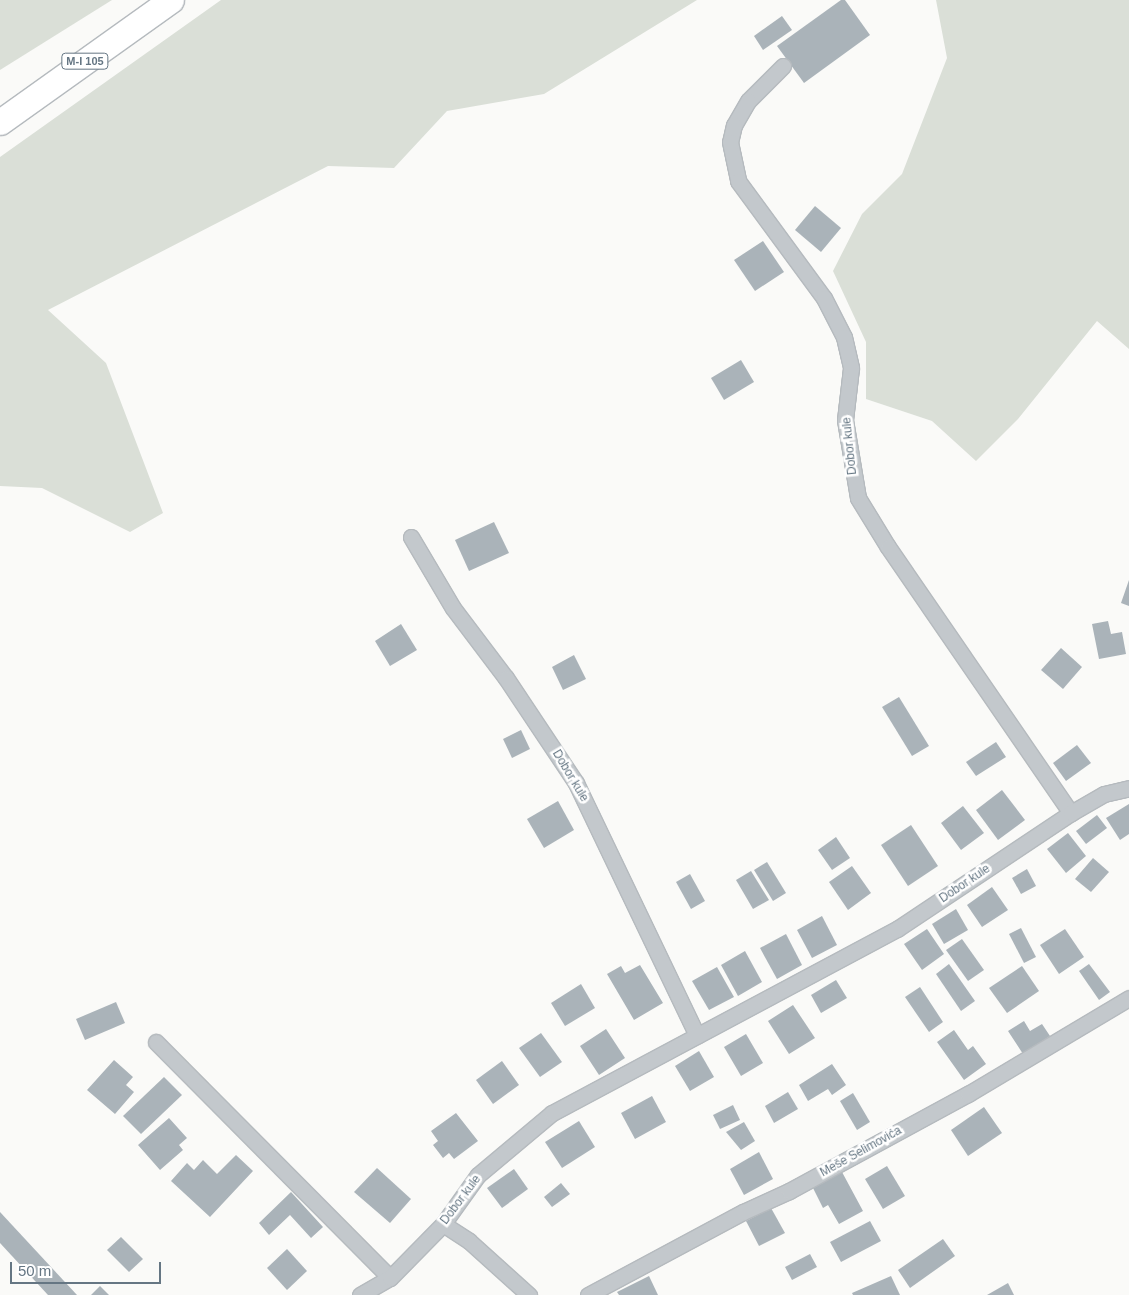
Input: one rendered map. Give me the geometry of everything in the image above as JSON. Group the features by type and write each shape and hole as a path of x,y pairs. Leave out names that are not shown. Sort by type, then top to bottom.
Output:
{"main road":[{"name":"M-I 105","path":"0,122 170,0"}],"street":[{"name":"Dobor kule","path":"783,66 748,101 734,125 730,142 738,181 824,298 844,338 851,368 845,420 858,498 888,547 1071,813"},
{"name":"Dobor kule","path":"411,537 453,608 506,678 576,783 697,1035"},
{"name":"Dobor kule","path":"360,1295 390,1278 443,1224 478,1175 552,1114 897,929 1071,813 1104,794 1129,788"},
{"name":"Meše Selimovića","path":"588,1295 743,1212 789,1192 968,1094 1129,998"},
{"path":"156,1042 390,1278"},
{"path":"443,1224 469,1241 529,1295"}],"shaded area":[{"path":"0,0 112,0 0,70"},
{"path":"221,0 697,0 544,94 447,111 394,168 328,166 48,310 106,363 163,513 130,532 42,488 0,486 0,157"},
{"path":"936,0 1129,0 1129,349 1097,321 1018,419 976,461 932,421 866,399 866,342 833,271 862,214 902,174 947,58"}],"building":[{"path":"841,0 845,0 870,35 804,83 777,46"},
{"path":"782,16 792,30 763,50 754,36"},
{"path":"815,206 841,228 821,252 795,230"},
{"path":"763,241 784,272 755,291 734,260"},
{"path":"741,360 754,382 724,400 711,378"},
{"path":"494,522 509,553 469,571 455,540"},
{"path":"1129,580 1129,606 1121,603"},
{"path":"1108,621 1111,634 1122,632 1126,654 1099,659 1092,624"},
{"path":"401,624 417,650 390,666 375,641"},
{"path":"1061,648 1082,667 1063,689 1041,670"},
{"path":"574,655 586,679 563,690 552,667"},
{"path":"899,697 929,746 912,756 882,707"},
{"path":"521,730 530,749 512,758 503,739"},
{"path":"996,742 1006,757 976,776 966,762"},
{"path":"1077,745 1091,763 1066,781 1053,763"},
{"path":"1002,790 1025,820 998,840 976,810"},
{"path":"558,801 574,830 544,848 527,819"},
{"path":"1129,804 1129,834 1120,840 1106,818"},
{"path":"963,806 984,833 961,850 941,823"},
{"path":"1097,815 1107,828 1086,844 1076,831"},
{"path":"911,825 938,866 908,886 881,845"},
{"path":"1068,833 1086,856 1066,873 1047,849"},
{"path":"836,837 850,858 832,870 818,850"},
{"path":"1093,858 1109,872 1091,892 1075,879"},
{"path":"767,862 786,893 773,901 754,870"},
{"path":"852,866 871,893 848,910 829,882"},
{"path":"1027,869 1036,886 1021,894 1012,878"},
{"path":"751,871 769,900 753,909 736,880"},
{"path":"690,874 705,901 691,909 676,882"},
{"path":"992,887 1008,910 982,927 967,905"},
{"path":"956,909 968,930 944,944 932,924"},
{"path":"822,916 837,945 812,958 797,930"},
{"path":"1021,928 1036,957 1024,963 1009,934"},
{"path":"927,929 944,954 922,970 904,944"},
{"path":"1065,929 1084,957 1059,974 1040,945"},
{"path":"786,934 802,965 777,979 760,948"},
{"path":"962,939 984,970 968,981 946,950"},
{"path":"745,951 762,982 738,996 721,965"},
{"path":"949,964 975,1001 961,1011 936,974"},
{"path":"1089,964 1110,992 1099,1000 1079,971"},
{"path":"640,965 663,1003 634,1020 607,974 621,966 625,973"},
{"path":"1022,966 1039,991 1007,1013 989,988"},
{"path":"717,967 734,997 709,1010 692,981"},
{"path":"836,980 847,998 821,1013 811,995"},
{"path":"581,984 595,1008 565,1026 551,1003"},
{"path":"920,987 943,1022 929,1032 905,997"},
{"path":"116,1002 125,1023 85,1040 76,1019"},
{"path":"793,1005 815,1038 789,1054 768,1021"},
{"path":"1024,1021 1030,1031 1042,1024 1050,1036 1023,1054 1008,1031"},
{"path":"606,1029 625,1058 599,1075 580,1046"},
{"path":"954,1030 968,1050 973,1046 986,1064 964,1080 937,1042"},
{"path":"541,1033 562,1062 540,1077 519,1048"},
{"path":"746,1034 763,1063 741,1076 724,1047"},
{"path":"699,1051 714,1077 690,1091 675,1066"},
{"path":"114,1060 133,1077 126,1085 134,1092 115,1114 87,1090"},
{"path":"502,1061 519,1085 493,1104 476,1080"},
{"path":"832,1064 846,1085 832,1095 828,1089 808,1101 799,1085"},
{"path":"164,1077 182,1095 141,1134 123,1116"},
{"path":"788,1092 798,1109 774,1123 765,1106"},
{"path":"853,1093 870,1122 857,1130 840,1101"},
{"path":"652,1096 666,1122 635,1139 621,1113"},
{"path":"733,1105 740,1120 720,1129 713,1115"},
{"path":"984,1107 1002,1133 968,1156 951,1130"},
{"path":"456,1113 478,1141 454,1159 449,1153 443,1158 433,1145 438,1141 431,1131"},
{"path":"169,1118 187,1138 179,1145 183,1150 160,1170 138,1145"},
{"path":"579,1121 595,1147 562,1168 545,1142"},
{"path":"744,1122 755,1141 741,1150 726,1132"},
{"path":"759,1152 773,1179 744,1195 730,1169"},
{"path":"236,1155 253,1171 210,1217 171,1181 187,1163 194,1170 203,1160 217,1174"},
{"path":"887,1166 905,1196 883,1209 865,1179"},
{"path":"377,1168 411,1199 390,1223 354,1192"},
{"path":"514,1169 528,1189 502,1208 487,1188"},
{"path":"842,1172 863,1211 839,1224 828,1205 823,1208 813,1188"},
{"path":"561,1183 570,1194 552,1207 544,1197"},
{"path":"291,1192 323,1227 311,1238 290,1215 269,1235 259,1223"},
{"path":"771,1208 785,1233 759,1246 746,1221"},
{"path":"0,1212 77,1295 48,1295 0,1243"},
{"path":"870,1221 881,1241 841,1262 830,1242"},
{"path":"121,1237 143,1259 129,1272 107,1250"},
{"path":"943,1239 955,1256 910,1288 898,1270"},
{"path":"287,1249 307,1271 287,1290 267,1268"},
{"path":"810,1254 817,1267 792,1280 785,1267"},
{"path":"649,1276 658,1295 619,1295 617,1292"},
{"path":"891,1276 900,1295 853,1295 852,1293"},
{"path":"1008,1283 1014,1295 987,1295"},
{"path":"100,1286 109,1295 91,1295"}]}
